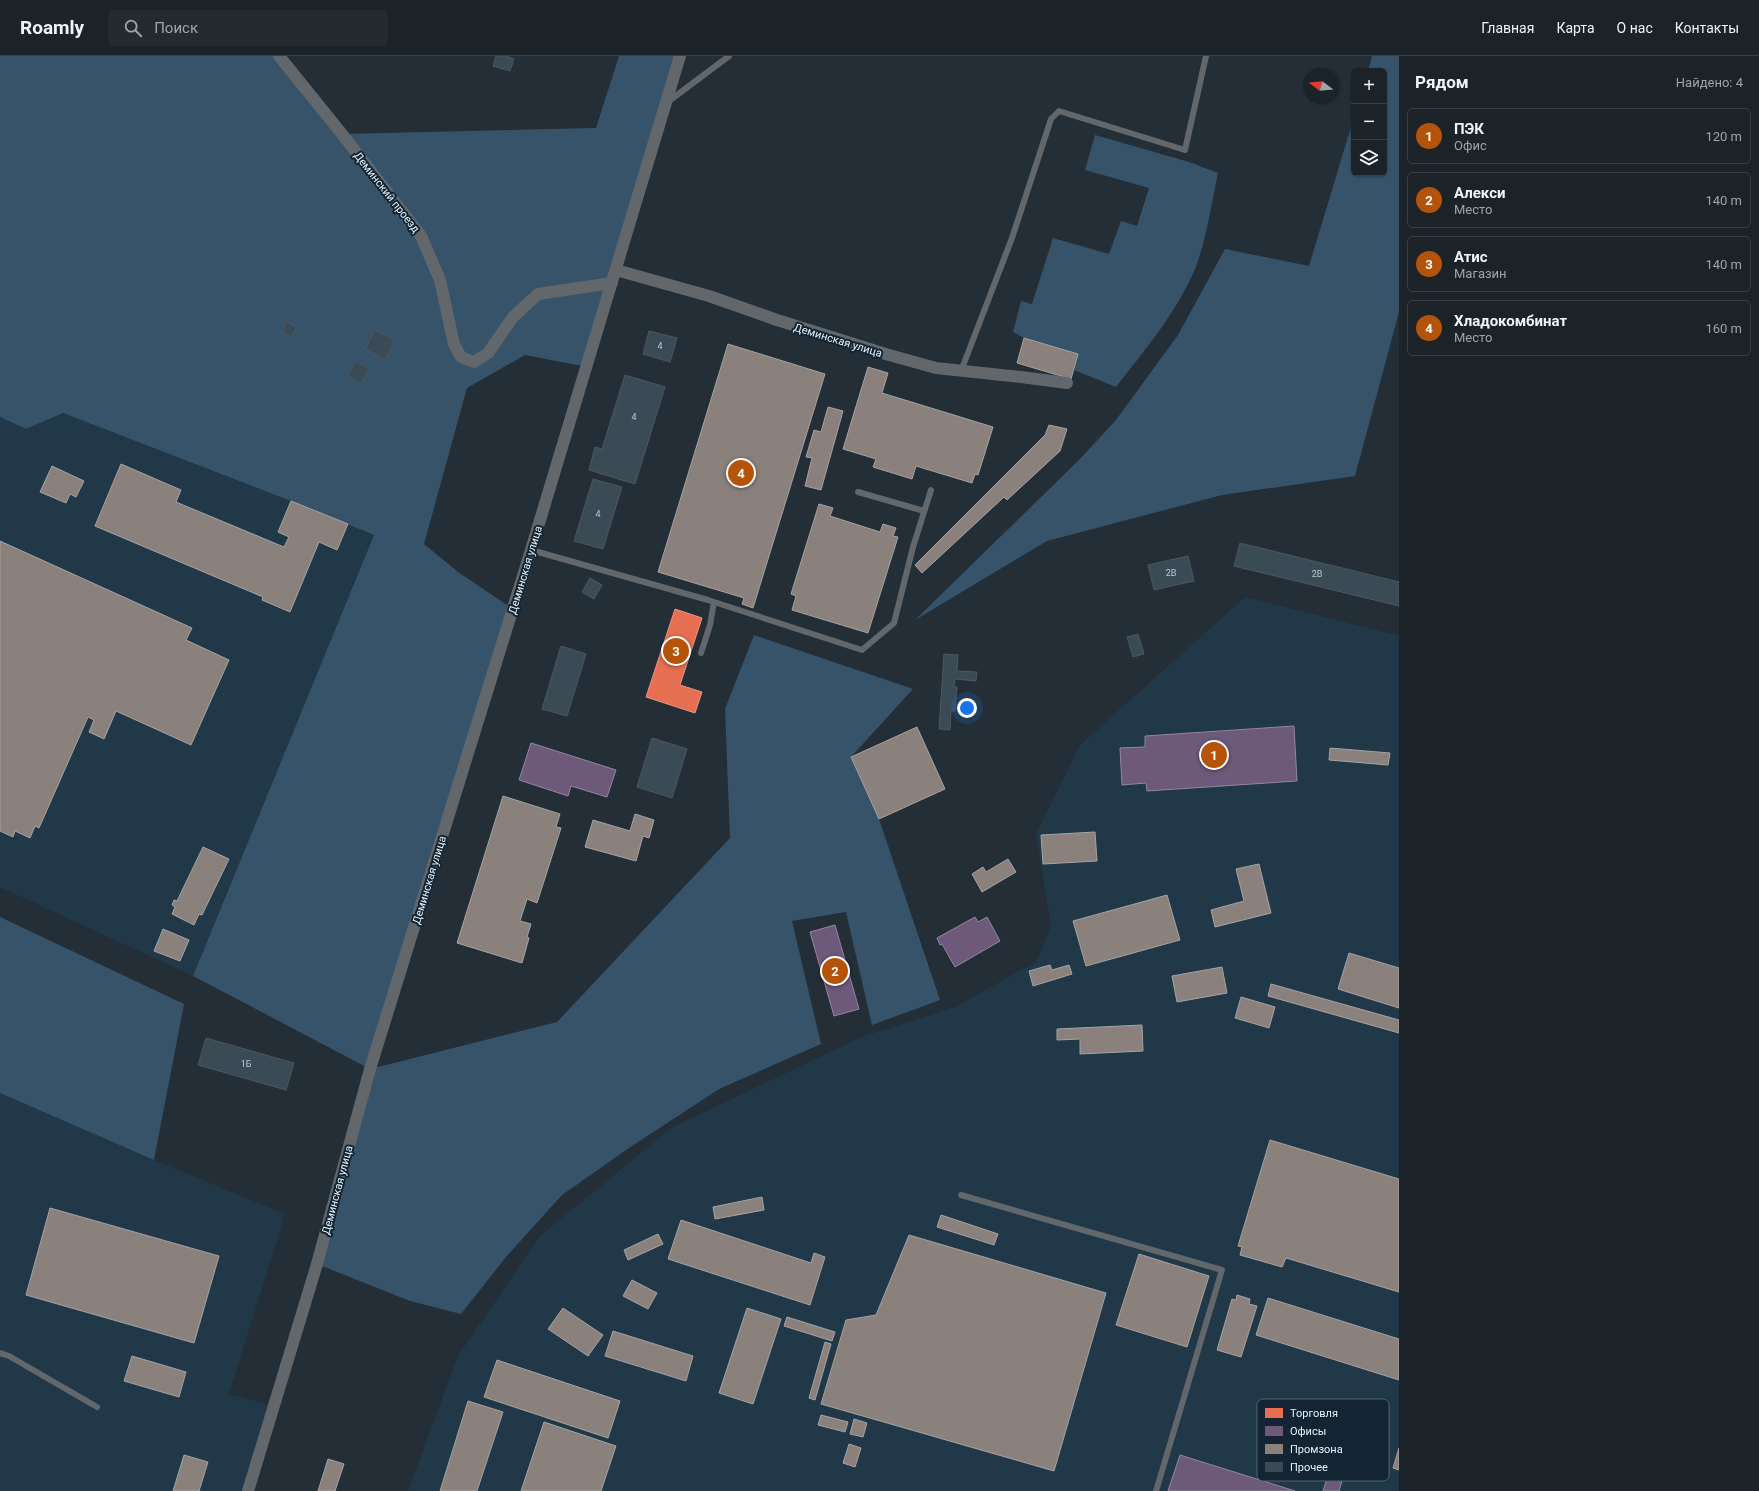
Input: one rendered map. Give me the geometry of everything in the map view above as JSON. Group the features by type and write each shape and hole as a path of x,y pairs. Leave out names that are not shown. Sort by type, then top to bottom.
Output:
{"street":[{"name":"Деминский проезд","path":"279,56 421,236 440,280 454,344 461,357 474,362 488,353 513,317 538,294 612,283"},
{"name":"Деминская улица","path":"248,1491 317,1264 370,1069 532,550 680,56"},
{"name":"Деминская улица","path":"616,270 709,296 777,320 889,356 936,368 1067,383"}],"lane":[{"path":"666,103 729,56"},
{"path":"961,371 1012,238 1051,119 1059,111 1185,150 1206,56"},
{"path":"532,550 708,600 862,650 894,623 913,547 930,490"},
{"path":"858,492 924,510"},
{"path":"701,653 710,625 714,602"},
{"path":"961,1195 1222,1270 1156,1491"},
{"path":"0,1353 9,1356 96,1407"}],"shaded area":[{"path":"0,56 279,56 342,134 596,128 619,56 680,56 587,367 525,355 467,388 424,544 458,572 513,609 370,1069 193,976 374,535 291,501 63,413 26,429 0,417"},
{"path":"1372,56 1399,56 1399,312 1355,476 1222,495 1047,541 915,620 1078,461 1116,420 1178,335 1225,249 1309,266 1351,127 1351,176 1387,176 1387,68 1369,68"},
{"path":"1095,135 1189,162 1218,173 1205,237 1193,274 1167,319 1116,387 1074,370 1078,354 1024,338 1013,332 1021,301 1032,304 1053,238 1109,254 1121,221 1137,226 1149,188 1085,170"},
{"path":"63,413 291,501 374,535 193,976 0,887 0,417 26,429"},
{"path":"1245,597 1399,636 1399,1491 408,1491 458,1356 540,1236 671,1128 859,1038 957,1006 1037,961 1051,925 1036,834 1080,745"},
{"path":"754,635 913,689 851,757 879,819 940,1000 872,1025 846,912 792,921 821,1044 719,1089 626,1150 562,1195 506,1257 461,1314 410,1301 317,1264 370,1069 557,1022 730,838 725,709"},
{"path":"0,917 184,1004 154,1160 0,1093"},
{"path":"0,1093 154,1160 285,1214 229,1394 274,1406 248,1491 0,1491"}],"building: Торговля":[{"path":"675,609 702,618 680,685 702,692 695,713 646,697"}],"building: Офисы":[{"path":"1294,726 1297,781 1147,791 1146,783 1122,785 1120,748 1145,747 1145,736"},
{"path":"531,743 616,770 607,797 571,786 568,796 519,780"},
{"path":"975,917 978,922 987,917 1000,941 955,967 937,938"},
{"path":"835,925 859,1009 834,1016 810,932"},
{"path":"1180,1455 1257,1479 1257,1481 1263,1481 1295,1491 1168,1491"},
{"path":"1326,1481 1342,1481 1339,1491 1323,1491"}],"building: Промзона":[{"path":"1024,338 1078,354 1071,379 1017,363"},
{"path":"728,344 825,374 753,608 742,604 744,598 658,572"},
{"path":"868,367 888,373 882,393 993,427 978,475 975,474 972,483 916,466 912,479 873,467 876,459 843,449"},
{"path":"828,407 843,411 821,490 805,486 812,458 806,457 814,430 821,432"},
{"path":"1049,425 1067,429 1060,451 1007,500 1004,497 922,573 915,565 1045,435"},
{"path":"121,464 181,490 176,502 284,547 289,537 278,532 291,501 348,524 337,550 319,542 290,612 262,600 263,597 95,526"},
{"path":"52,466 84,481 76,497 70,494 66,503 40,492"},
{"path":"819,504 833,508 830,516 880,532 883,524 896,528 893,536 898,537 868,633 792,610 796,596 791,594"},
{"path":"0,541 192,628 186,640 229,660 191,745 116,711 104,739 89,732 94,720 88,717 39,828 35,826 30,838 15,831 13,837 0,831"},
{"path":"917,727 945,789 879,819 851,757"},
{"path":"1330,748 1390,753 1388,765 1329,760"},
{"path":"503,796 560,814 556,827 561,828 537,903 527,899 520,921 531,924 522,963 457,943"},
{"path":"635,814 654,820 649,838 643,836 636,861 585,847 593,820 630,831"},
{"path":"1095,832 1097,861 1043,864 1041,835"},
{"path":"203,847 229,859 202,915 199,914 194,925 172,914 175,907 172,905 174,900 177,901"},
{"path":"1008,859 1016,872 982,892 972,874 983,867 986,872"},
{"path":"1259,864 1271,913 1215,927 1211,910 1244,901 1236,869"},
{"path":"1167,895 1180,940 1086,966 1073,921"},
{"path":"163,929 189,940 180,961 154,951"},
{"path":"1349,953 1399,968 1399,1008 1338,989"},
{"path":"1050,965 1052,970 1069,965 1072,974 1033,986 1029,971"},
{"path":"1222,967 1227,993 1177,1002 1172,976"},
{"path":"1271,984 1399,1020 1399,1033 1268,996"},
{"path":"1241,997 1275,1007 1269,1028 1235,1018"},
{"path":"1142,1025 1143,1051 1080,1054 1080,1039 1057,1040 1057,1029"},
{"path":"1270,1140 1399,1179 1399,1292 1286,1258 1282,1267 1240,1255 1242,1247 1238,1246"},
{"path":"762,1197 764,1210 715,1219 713,1207"},
{"path":"50,1208 219,1256 194,1343 26,1295"},
{"path":"941,1215 998,1234 994,1245 937,1227"},
{"path":"681,1220 811,1263 814,1253 825,1257 810,1305 668,1259"},
{"path":"658,1234 663,1244 628,1260 624,1250"},
{"path":"909,1235 1106,1293 1054,1471 821,1404 846,1320 876,1315"},
{"path":"1139,1254 1209,1276 1187,1347 1116,1325"},
{"path":"632,1280 657,1293 648,1309 623,1296"},
{"path":"1237,1295 1250,1299 1249,1304 1257,1306 1241,1357 1217,1350 1232,1299 1236,1300"},
{"path":"1268,1298 1399,1339 1399,1380 1256,1335"},
{"path":"563,1308 603,1335 588,1356 548,1329"},
{"path":"747,1308 781,1319 753,1404 719,1393"},
{"path":"787,1317 835,1332 832,1341 784,1326"},
{"path":"613,1331 693,1356 686,1381 605,1356"},
{"path":"825,1342 831,1344 815,1400 809,1398"},
{"path":"132,1356 186,1372 179,1397 124,1381"},
{"path":"497,1360 620,1401 608,1438 484,1397"},
{"path":"468,1401 503,1412 477,1491 440,1491"},
{"path":"821,1415 848,1422 845,1432 818,1425"},
{"path":"854,1419 867,1423 863,1437 850,1434"},
{"path":"544,1422 616,1446 601,1491 521,1491"},
{"path":"849,1444 861,1448 855,1467 843,1463"},
{"path":"1399,1448 1399,1470 1393,1468"},
{"path":"184,1455 208,1462 199,1491 173,1491"},
{"path":"328,1459 344,1464 335,1491 318,1491"}],"building: Прочее":[{"path":"496,56 506,56 514,59 510,71 493,66"},
{"path":"287,322 296,327 291,337 282,332"},
{"path":"375,330 395,340 385,360 365,349"},
{"path":"649,331 677,338 670,362 643,354"},
{"path":"356,361 369,369 361,384 347,376"},
{"path":"625,375 665,387 635,484 589,470 595,447 602,449"},
{"path":"593,479 622,487 603,549 574,541"},
{"path":"1240,543 1399,582 1399,606 1234,566"},
{"path":"1188,556 1194,581 1154,590 1148,565"},
{"path":"590,578 602,585 594,599 582,592"},
{"path":"1138,634 1144,654 1133,657 1127,637"},
{"path":"561,646 586,654 567,716 542,709"},
{"path":"944,654 958,655 957,671 977,672 976,681 955,679 954,687 957,687 955,711 951,711 950,730 939,729"},
{"path":"652,738 687,749 672,798 637,787"},
{"path":"206,1038 294,1063 286,1090 198,1065"}],"place":[{"name":"Хладокомбинат","path":"741,473"},
{"name":"Атис","path":"676,651"},
{"name":"ПЭК","path":"1214,755"},
{"name":"Алекси","path":"835,971"}]}
